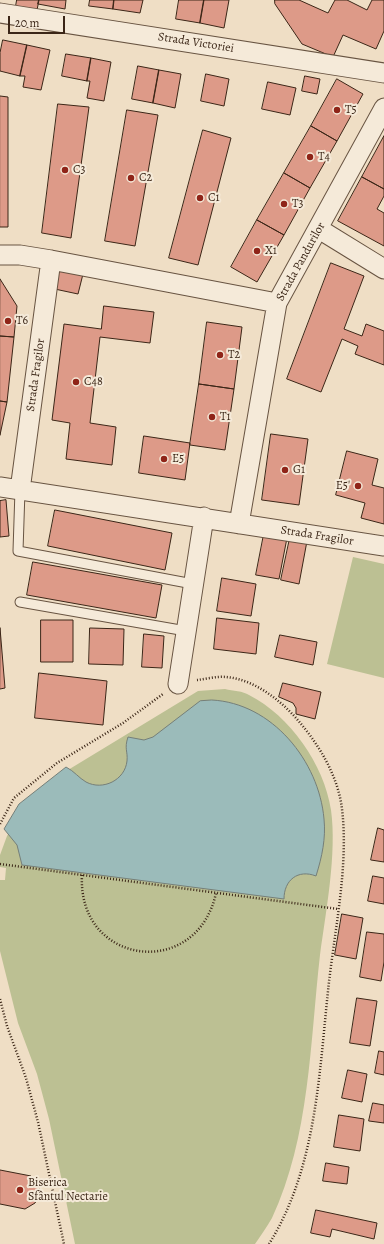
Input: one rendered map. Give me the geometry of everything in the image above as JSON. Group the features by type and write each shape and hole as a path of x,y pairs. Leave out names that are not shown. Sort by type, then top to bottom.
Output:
{"street":[{"name":"Strada Victoriei","path":"6,9 384,73"},
{"name":"Strada Pandurilor","path":"239,524 277,303 319,229 384,108"},
{"path":"319,229 384,269"},
{"path":"0,254 20,255 51,260 277,303"},
{"name":"Strada Fragilor","path":"20,490 51,260"},
{"name":"Strada Fragilor","path":"0,486 384,546"},
{"path":"178,684 204,517"}],"lane":[{"path":"20,490 18,551 193,584"},
{"path":"20,602 186,631"}],"path":[{"path":"0,824 14,798 57,764 123,723 178,684 194,680 226,677 254,684 287,708 313,737 332,774 342,808 343,842 338,909 313,1123 300,1173 282,1223 269,1244"},
{"path":"0,864 338,909"},
{"path":"82,875 81,889 84,902 96,927 106,937 117,944 130,950 144,952 169,949 192,937 208,917 216,893"},
{"path":"0,998 7,1026 26,1078 38,1122 64,1244"}],"green space":[{"path":"353,557 384,564 384,678 327,664"},
{"path":"225,689 249,695 278,715 291,728 313,759 327,793 331,810 333,845 328,901 320,955 306,1089 294,1155 285,1187 272,1218 255,1244 75,1244 49,1119 37,1074 18,1023 0,951 0,880 5,880 6,868 0,867 0,855 7,836 23,806 63,773 198,691"}],"water":[{"path":"212,700 234,704 254,712 272,724 289,739 302,757 313,776 320,797 324,819 323,848 316,876 303,874 293,878 286,886 284,899 22,865 17,845 4,829 19,804 66,767 86,782 99,785 112,782 122,774 125,768 127,761 126,744 128,737 144,740 153,737 200,701"}],"building":[{"path":"17,0 39,0 37,10 16,6"},
{"path":"39,0 66,0 65,9 38,4"},
{"path":"90,0 114,0 113,9 89,6"},
{"path":"114,0 143,0 140,13 113,9"},
{"path":"179,0 204,0 200,23 176,19"},
{"path":"204,0 229,0 224,28 200,23"},
{"path":"275,0 299,0 328,13 335,0 347,0 367,10 372,0 384,0 384,31 376,49 343,35 333,57 302,44 275,4"},
{"path":"3,40 27,45 20,76 0,71 0,53"},
{"path":"27,45 50,50 41,90 23,87 25,76 20,76"},
{"path":"66,54 91,58 87,81 62,76"},
{"path":"91,58 111,62 104,101 87,98 90,81 87,81"},
{"path":"138,66 159,70 153,103 132,99"},
{"path":"159,70 181,74 175,108 153,103"},
{"path":"206,74 229,79 224,106 201,101"},
{"path":"305,76 320,79 317,94 302,91"},
{"name":"T5","path":"337,79 363,94 337,141 311,126"},
{"path":"268,82 296,88 290,115 262,109"},
{"path":"0,96 8,97 8,227 0,227"},
{"name":"C3","path":"58,104 89,107 71,238 42,233"},
{"name":"C2","path":"127,110 158,115 135,246 105,241"},
{"name":"T4","path":"311,126 337,141 310,188 284,173"},
{"name":"C1","path":"203,130 231,138 198,265 169,258"},
{"path":"384,136 384,189 362,177"},
{"name":"T3","path":"284,173 310,188 284,235 257,220"},
{"path":"362,177 384,189 384,196 377,209 384,213 384,246 338,221"},
{"name":"X1","path":"257,220 284,235 257,282 231,267"},
{"path":"331,263 364,276 344,329 362,336 366,324 384,331 384,365 355,354 358,346 342,339 321,392 287,379"},
{"path":"54,268 83,274 78,294 50,288"},
{"name":"T6","path":"0,279 17,306 14,337 0,336"},
{"name":"C48","path":"104,306 154,312 150,343 100,337 90,423 116,427 112,465 66,459 70,423 52,420 64,324 101,329"},
{"name":"T2","path":"207,322 242,327 234,389 199,384"},
{"path":"0,336 14,337 7,402 0,401"},
{"name":"T1","path":"199,384 234,389 225,450 190,445"},
{"path":"0,401 7,402 0,435"},
{"name":"G1","path":"271,434 308,439 299,505 262,500"},
{"name":"E5","path":"144,436 190,443 185,480 139,473"},
{"name":"E5'","path":"347,451 378,459 372,485 384,488 384,524 361,518 365,503 336,495"},
{"path":"6,500 9,536 0,537 0,501"},
{"path":"55,510 172,533 165,570 48,546"},
{"path":"264,534 287,538 279,579 256,575"},
{"path":"290,538 307,541 299,584 281,580"},
{"path":"33,562 162,585 156,618 27,595"},
{"path":"222,578 256,584 251,616 217,611"},
{"path":"217,618 259,623 256,654 214,649"},
{"path":"41,620 73,620 73,662 41,662"},
{"path":"0,628 5,688 0,689"},
{"path":"90,628 124,629 123,665 89,664"},
{"path":"144,634 164,636 162,668 142,667"},
{"path":"280,635 317,642 313,665 275,657"},
{"path":"39,673 107,681 103,725 35,718"},
{"path":"283,683 321,692 315,719 296,714 296,708 293,703 279,697"},
{"path":"378,828 384,830 384,862 371,860"},
{"path":"373,876 384,878 384,904 368,901"},
{"path":"342,914 363,918 356,959 335,955"},
{"path":"367,932 384,934 384,962 381,981 360,977"},
{"path":"357,998 377,1001 370,1046 350,1043"},
{"path":"379,1051 384,1052 384,1075 375,1073"},
{"path":"348,1070 367,1074 362,1102 342,1098"},
{"path":"373,1103 384,1105 384,1123 369,1121"},
{"path":"339,1115 364,1119 360,1151 334,1147"},
{"path":"326,1163 349,1167 347,1184 323,1181"},
{"name":"Biserica Sfântul Nectarie","path":"0,1170 31,1176 39,1185 40,1194 35,1203 25,1209 0,1204"},
{"path":"316,1210 377,1223 374,1239 332,1229 330,1237 311,1233"}],"place":[{"name":"T5","path":"337,110"},
{"name":"T4","path":"310,157"},
{"name":"C3","path":"65,170"},
{"name":"C2","path":"131,178"},
{"name":"C1","path":"200,198"},
{"name":"T3","path":"284,204"},
{"name":"X1","path":"257,251"},
{"name":"T6","path":"8,321"},
{"name":"T2","path":"220,355"},
{"name":"C48","path":"76,382"},
{"name":"T1","path":"212,417"},
{"name":"E5","path":"164,459"},
{"name":"G1","path":"285,470"},
{"name":"E5'","path":"358,486"},
{"name":"Biserica Sfântul Nectarie","path":"20,1190"}]}
